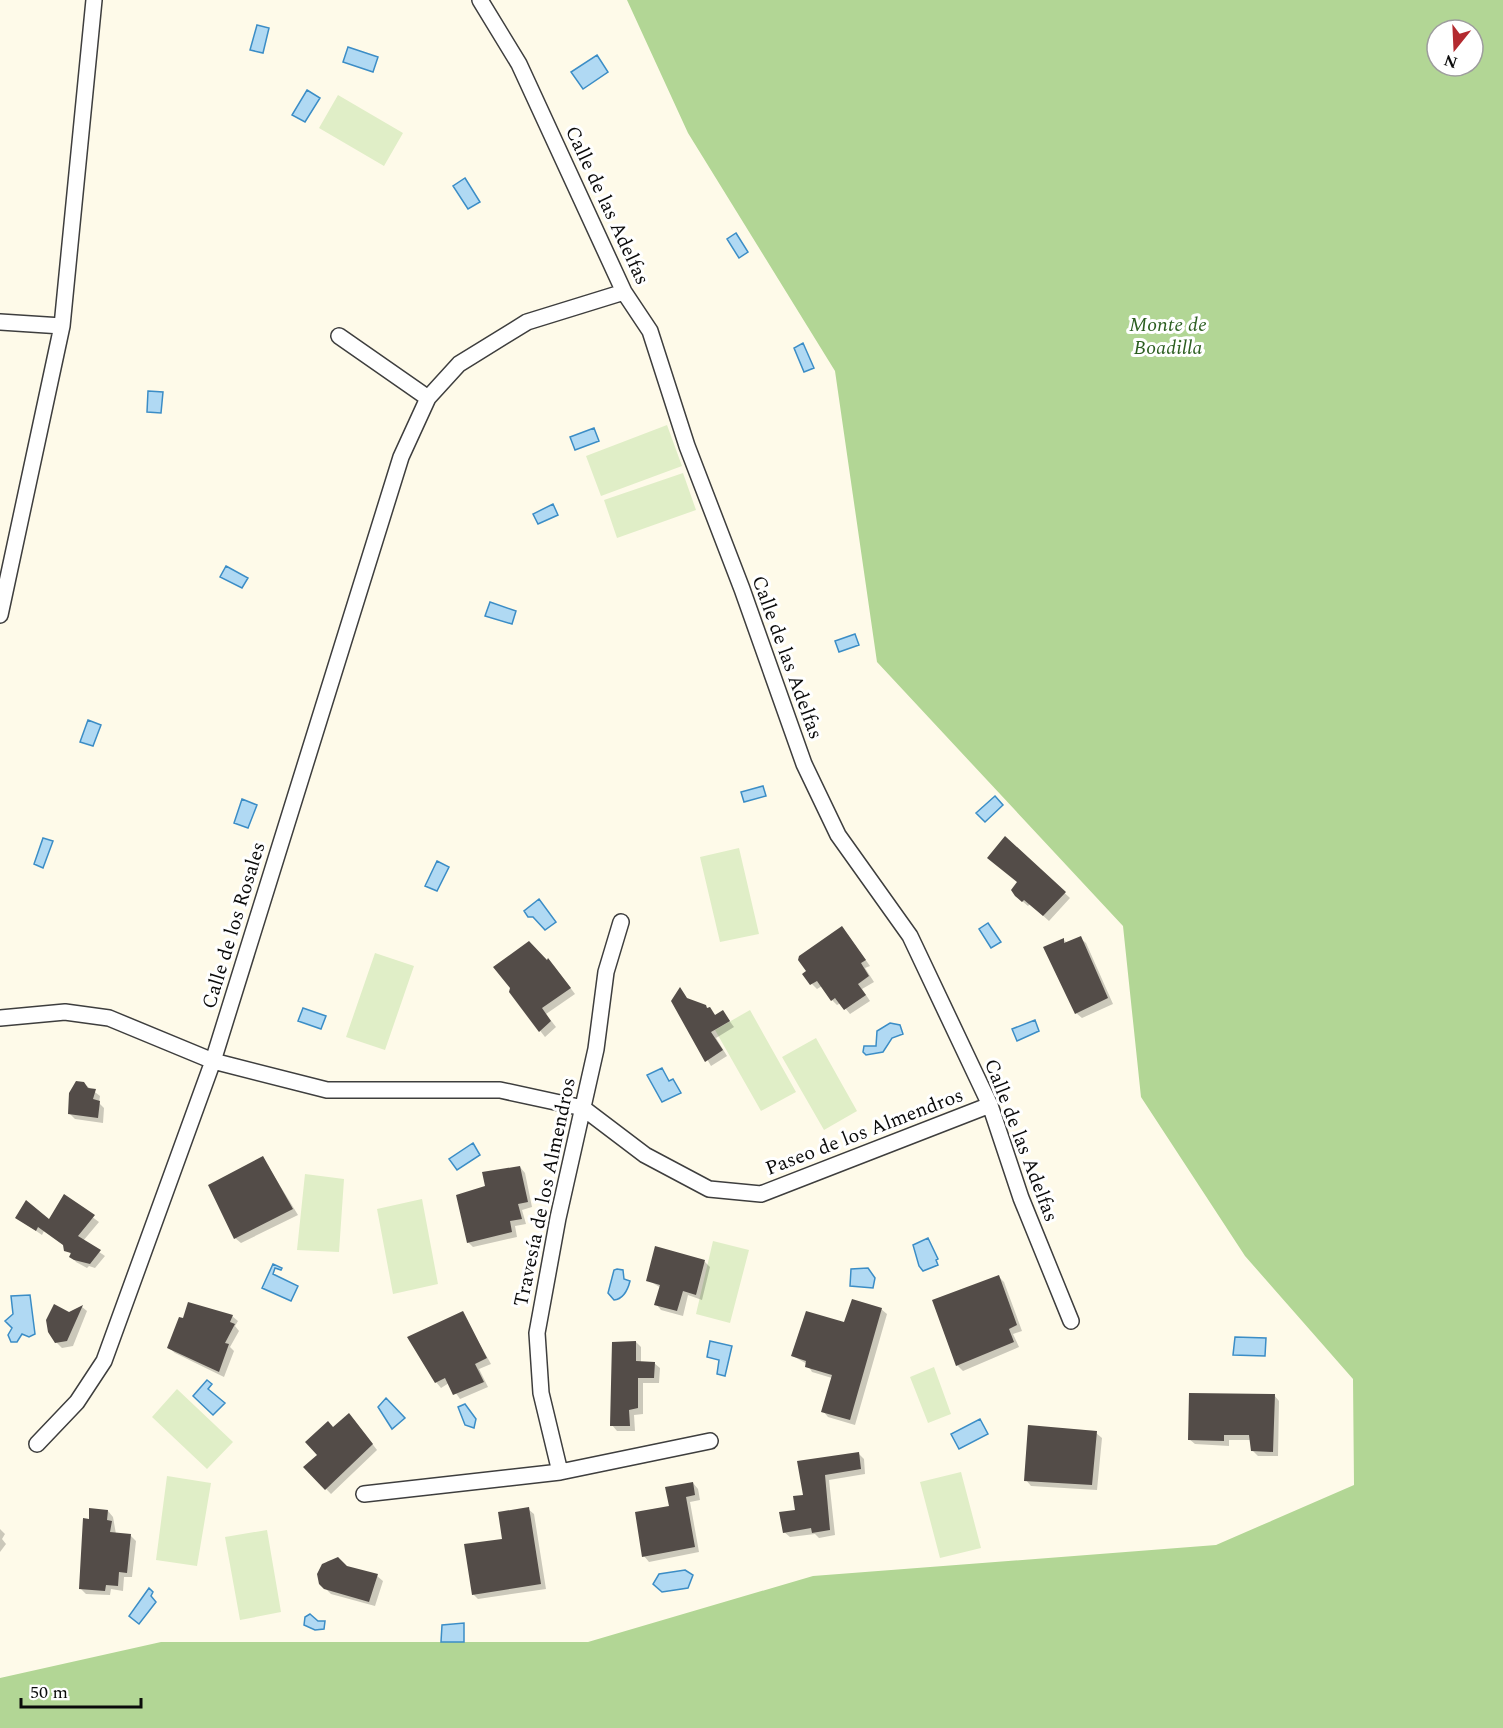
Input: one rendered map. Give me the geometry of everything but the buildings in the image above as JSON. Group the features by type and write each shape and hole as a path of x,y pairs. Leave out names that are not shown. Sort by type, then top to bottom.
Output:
{"street":[{"path":"0,615 62,326 94,0"},
{"name":"Calle de las Adelfas","path":"480,0 519,64 624,292 650,331 687,446 742,589 804,764 838,835 910,936 990,1106 1021,1198 1071,1321"},
{"name":"Calle de los Rosales","path":"37,1444 77,1402 104,1361 213,1061 401,457 428,398 459,364 527,322 624,292"},
{"path":"0,322 62,326"},
{"path":"339,336 428,398"},
{"name":"Travesía de los Almendros","path":"560,1472 541,1393 537,1333 558,1218 596,1049 606,972 621,922"},
{"name":"Paseo de los Almendros","path":"0,1018 64,1012 109,1018 213,1061 327,1090 500,1090 583,1108 645,1155 709,1189 761,1194 990,1106"},
{"path":"364,1494 560,1472 710,1441"}],"green space":[{"name":"Monte de Boadilla","path":"627,0 1503,0 1503,1728 0,1728 0,1678 161,1642 588,1642 813,1576 1216,1545 1354,1485 1353,1379 1245,1256 1141,1097 1123,926 877,662 835,371 688,133"},
{"path":"338,95 403,133 384,166 319,128"},
{"path":"667,425 682,466 601,496 586,456"},
{"path":"683,473 696,510 617,538 604,500"},
{"path":"739,848 759,934 720,942 700,857"},
{"path":"375,953 414,966 385,1050 346,1037"},
{"path":"750,1010 796,1092 761,1111 715,1030"},
{"path":"816,1038 857,1111 824,1130 782,1057"},
{"path":"305,1174 344,1179 339,1252 297,1250"},
{"path":"422,1199 438,1284 393,1294 377,1209"},
{"path":"713,1241 749,1250 730,1323 696,1314"},
{"path":"934,1367 951,1414 928,1423 910,1377"},
{"path":"177,1389 233,1442 207,1469 152,1417"},
{"path":"961,1472 981,1548 940,1558 920,1482"},
{"path":"167,1476 211,1483 197,1566 156,1560"},
{"path":"267,1530 281,1612 240,1620 225,1537"}],"water":[{"path":"257,25 269,28 263,53 250,50"},
{"path":"348,47 378,57 373,72 343,62"},
{"path":"597,55 608,72 583,89 571,72"},
{"path":"307,90 320,98 305,122 292,115"},
{"path":"465,178 480,202 468,209 453,186"},
{"path":"736,233 748,252 739,258 727,239"},
{"path":"803,343 814,368 804,372 794,348"},
{"path":"148,391 163,392 161,413 147,412"},
{"path":"594,428 599,441 575,450 570,437"},
{"path":"553,504 558,515 538,524 533,514"},
{"path":"226,566 248,578 242,588 220,577"},
{"path":"490,602 516,611 512,624 485,616"},
{"path":"855,634 859,645 839,652 835,641"},
{"path":"88,720 101,725 93,746 80,742"},
{"path":"763,786 766,796 744,802 741,792"},
{"path":"995,796 1003,805 985,822 976,813"},
{"path":"242,799 257,805 248,828 234,823"},
{"path":"43,838 53,841 43,868 34,864"},
{"path":"437,861 449,867 437,891 425,886"},
{"path":"539,899 556,922 545,930 524,911"},
{"path":"988,923 1001,942 991,948 979,929"},
{"path":"303,1008 326,1016 321,1029 298,1021"},
{"path":"1035,1020 1039,1031 1017,1041 1012,1029"},
{"path":"890,1023 900,1025 903,1034 892,1038 883,1052 866,1055 863,1052 864,1046 876,1046 877,1031"},
{"path":"662,1068 669,1081 673,1079 681,1093 662,1102 647,1075"},
{"path":"473,1143 480,1155 457,1170 449,1159"},
{"path":"928,1238 938,1259 936,1260 938,1265 923,1271 919,1266 913,1245"},
{"path":"273,1264 282,1268 281,1270 275,1268 273,1274 298,1286 291,1301 262,1288"},
{"path":"868,1268 875,1278 873,1288 850,1286 851,1269"},
{"path":"614,1270 623,1270 624,1279 630,1281 623,1296 614,1300 608,1293"},
{"path":"30,1295 35,1334 29,1337 22,1334 17,1342 11,1342 8,1335 12,1328 5,1321 13,1314 11,1296"},
{"path":"1235,1337 1266,1338 1265,1356 1233,1355"},
{"path":"710,1341 732,1346 725,1376 717,1374 719,1360 707,1357"},
{"path":"207,1380 212,1384 208,1389 225,1403 213,1415 193,1396"},
{"path":"386,1398 405,1418 392,1429 378,1407"},
{"path":"465,1404 476,1419 474,1428 465,1425 458,1407"},
{"path":"980,1419 988,1434 959,1449 951,1434"},
{"path":"685,1570 693,1575 688,1588 662,1592 653,1584 659,1574"},
{"path":"149,1588 156,1602 139,1624 129,1616"},
{"path":"310,1614 318,1621 325,1621 324,1629 315,1630 304,1625 305,1617"},
{"path":"464,1623 464,1642 441,1642 442,1625"}]}
